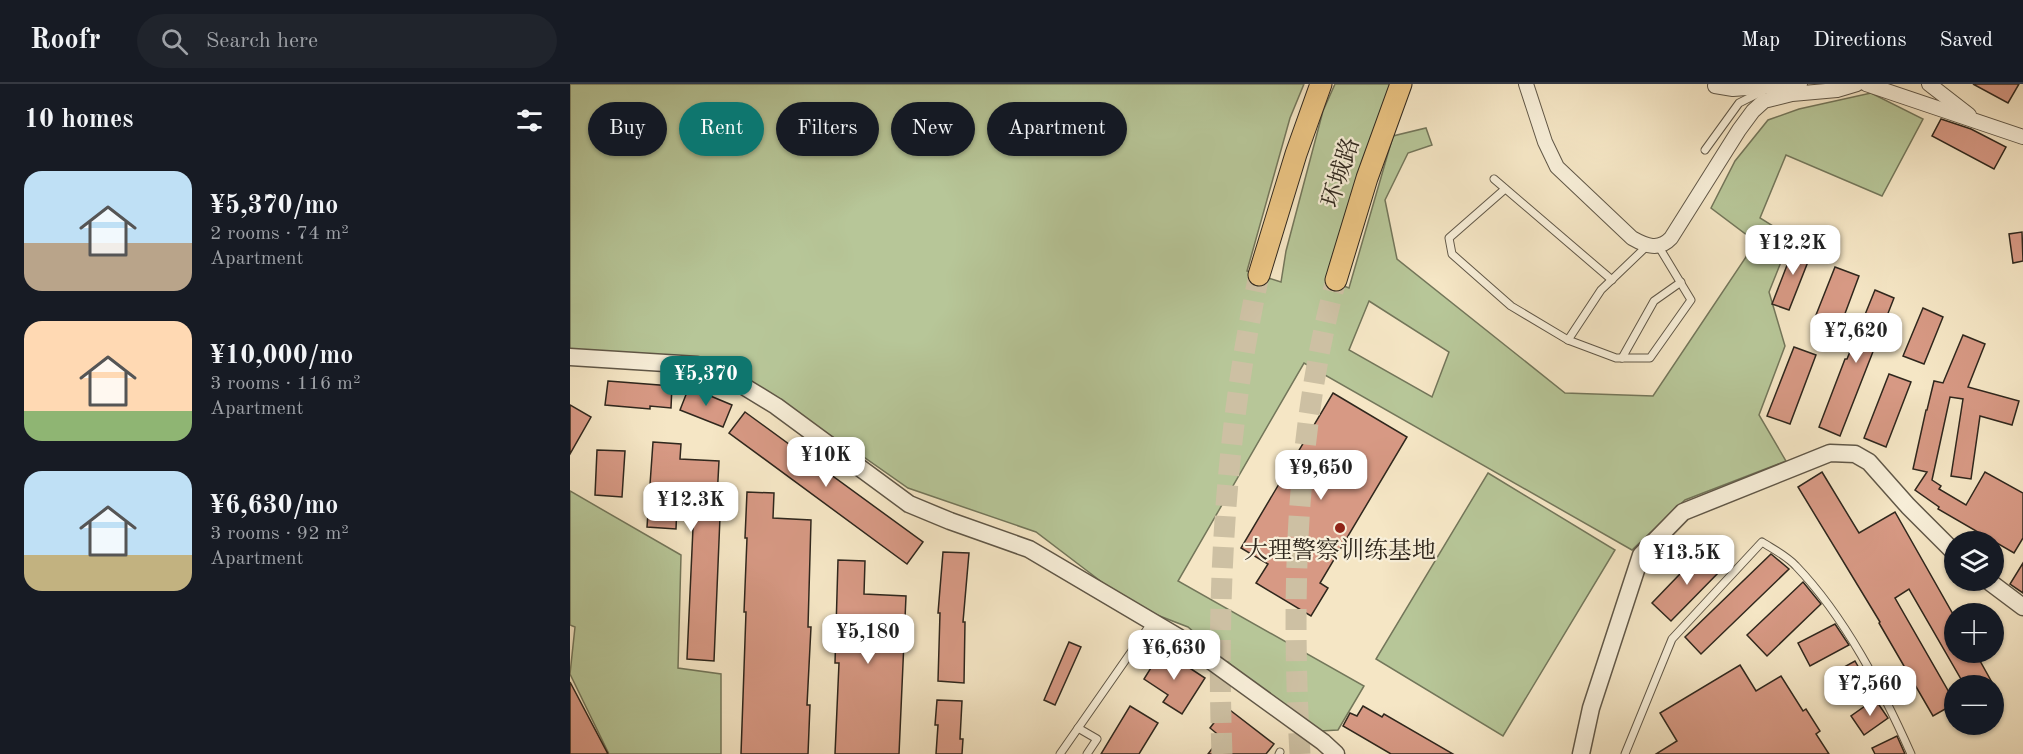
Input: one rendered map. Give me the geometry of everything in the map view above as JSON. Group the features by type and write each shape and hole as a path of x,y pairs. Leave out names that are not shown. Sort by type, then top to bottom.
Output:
{"main road":[{"name":"环城路","path":"1259,274 1321,84"},
{"name":"环城路","path":"1336,280 1367,178 1401,84"}],"street":[{"path":"1526,84 1545,142 1557,167 1632,238 1653,246 1671,238 1739,130 1753,111 1764,101 1792,94 1837,90 1857,84"},
{"path":"1715,86 1733,89 1800,84"},
{"path":"1866,84 2023,137"},
{"path":"1929,84 1981,124"},
{"path":"570,357 697,365 735,381 776,406 909,504 1029,549 1178,637 1323,742 1336,754"},
{"path":"1581,754 1591,708 1641,555 1683,512 1830,453 1848,453 1855,454 1869,462 1944,542"},
{"path":"2002,591 2023,607"}],"lane":[{"path":"1705,150 1739,102 1773,86"},
{"path":"1494,179 1612,280"},
{"path":"1505,189 1449,238 1452,254 1510,306 1568,340 1616,358 1650,358 1690,300 1681,282 1653,246 1601,290 1568,340"},
{"path":"1622,358 1654,301 1681,282"},
{"path":"1625,754 1672,639 1762,542 1794,564 1839,619 1895,720 1911,754"},
{"path":"1060,754 1152,622"},
{"path":"1078,728 1097,739 1087,754"}],"green space":[{"path":"570,84 1304,84 1290,118 1247,271 1281,282 1286,251 1323,111 1335,84 1397,84 1328,280 1349,288 1393,136 1426,128 1432,145 1408,153 1385,200 1397,259 1565,393 1653,396 1756,242 1711,208 1735,161 1768,120 1799,109 1871,93 1923,119 1882,196 1786,155 1760,218 1791,237 1769,292 1785,346 1759,415 1786,461 1685,500 1632,550 1304,363 1178,581 1364,686 1338,730 1320,731 1238,671 1188,627 1144,610 1107,586 1036,532 908,488 855,451 714,366 570,349","holes":["1369,301 1449,352 1432,397 1349,350"]},
{"path":"1488,473 1615,550 1503,736 1376,659"},
{"path":"570,491 681,555 678,668 721,674 721,754 609,754 570,674 575,627 570,625"}],"building":[{"path":"1973,84 2019,84 2008,103"},
{"path":"1941,119 1971,129 2006,147 1994,169 1932,136"},
{"path":"2022,232 2023,261 2013,263 2009,234"},
{"path":"1796,242 1813,249 1789,310 1772,304"},
{"path":"1835,267 1859,276 1837,335 1812,325"},
{"path":"1875,290 1894,298 1840,436 1819,427"},
{"path":"1923,308 1943,317 1924,364 1903,356"},
{"path":"1963,335 1985,344 1968,387 2019,401 2012,425 1980,416 1971,479 1951,476 1963,399 1950,397 1932,480 1941,486 1939,489 1966,505 1985,472 2023,493 2023,538 2014,553 2004,547 2004,531 1976,531 1938,509 1939,507 1915,490 1927,472 1913,469 1926,410 1934,381 1943,383"},
{"path":"1794,347 1816,355 1790,424 1767,416"},
{"path":"1889,374 1911,382 1886,447 1864,438"},
{"path":"608,381 672,386 671,408 650,406 650,409 605,405"},
{"path":"689,387 732,405 723,427 680,410"},
{"path":"1333,393 1407,437 1320,583 1328,588 1311,616 1256,583 1268,564 1241,548"},
{"path":"570,405 591,417 570,454"},
{"path":"745,412 923,542 907,564 729,433"},
{"path":"653,442 681,444 680,459 719,461 716,517 720,517 714,661 687,659 694,506 677,505 676,529 647,527"},
{"path":"597,450 625,451 622,497 595,495"},
{"path":"1822,472 1859,533 1895,512 1947,603 1944,603 1944,650 1909,589 1895,598 1944,684 1944,710 1933,716 1880,622 1798,487"},
{"path":"747,492 774,493 773,518 811,520 808,754 741,754"},
{"path":"1703,550 1722,569 1671,621 1652,603"},
{"path":"943,552 969,553 963,622 965,622 964,683 938,681 940,613 938,613"},
{"path":"1771,554 1789,569 1701,654 1685,637"},
{"path":"838,560 865,561 864,594 906,596 899,754 835,754 839,663 835,663"},
{"path":"2023,563 2023,593 2010,584"},
{"path":"1803,582 1821,604 1767,656 1747,635"},
{"path":"1835,624 1849,645 1810,666 1798,643"},
{"path":"1069,642 1081,647 1055,705 1044,700"},
{"path":"1162,650 1205,678 1182,714 1163,702 1168,695 1144,679"},
{"path":"1855,661 1869,686 1839,702 1826,677"},
{"path":"1952,663 1981,663 1988,675 1959,675"},
{"path":"1740,665 1756,691 1781,676 1803,711 1806,709 1820,731 1816,734 1829,754 1656,754 1677,741 1660,713"},
{"path":"570,682 608,754 570,754"},
{"path":"1875,699 1888,718 1864,735 1851,716"},
{"path":"937,700 962,701 960,739 963,739 962,754 936,754"},
{"path":"1130,706 1158,723 1139,754 1101,754"},
{"path":"1363,706 1382,717 1384,714 1453,754 1391,754 1343,726 1350,713 1357,716"},
{"path":"1226,707 1274,744 1266,754 1208,754 1221,737 1210,728"},
{"path":"1897,736 1905,754 1875,754 1872,748"}],"tunnel":[{"path":"1222,754 1220,633 1226,513 1238,393 1259,275"},
{"path":"1300,754 1296,635 1299,515 1312,396 1322,338 1336,280"}],"place":[{"name":"大理警察训练基地","path":"1340,528"}]}
